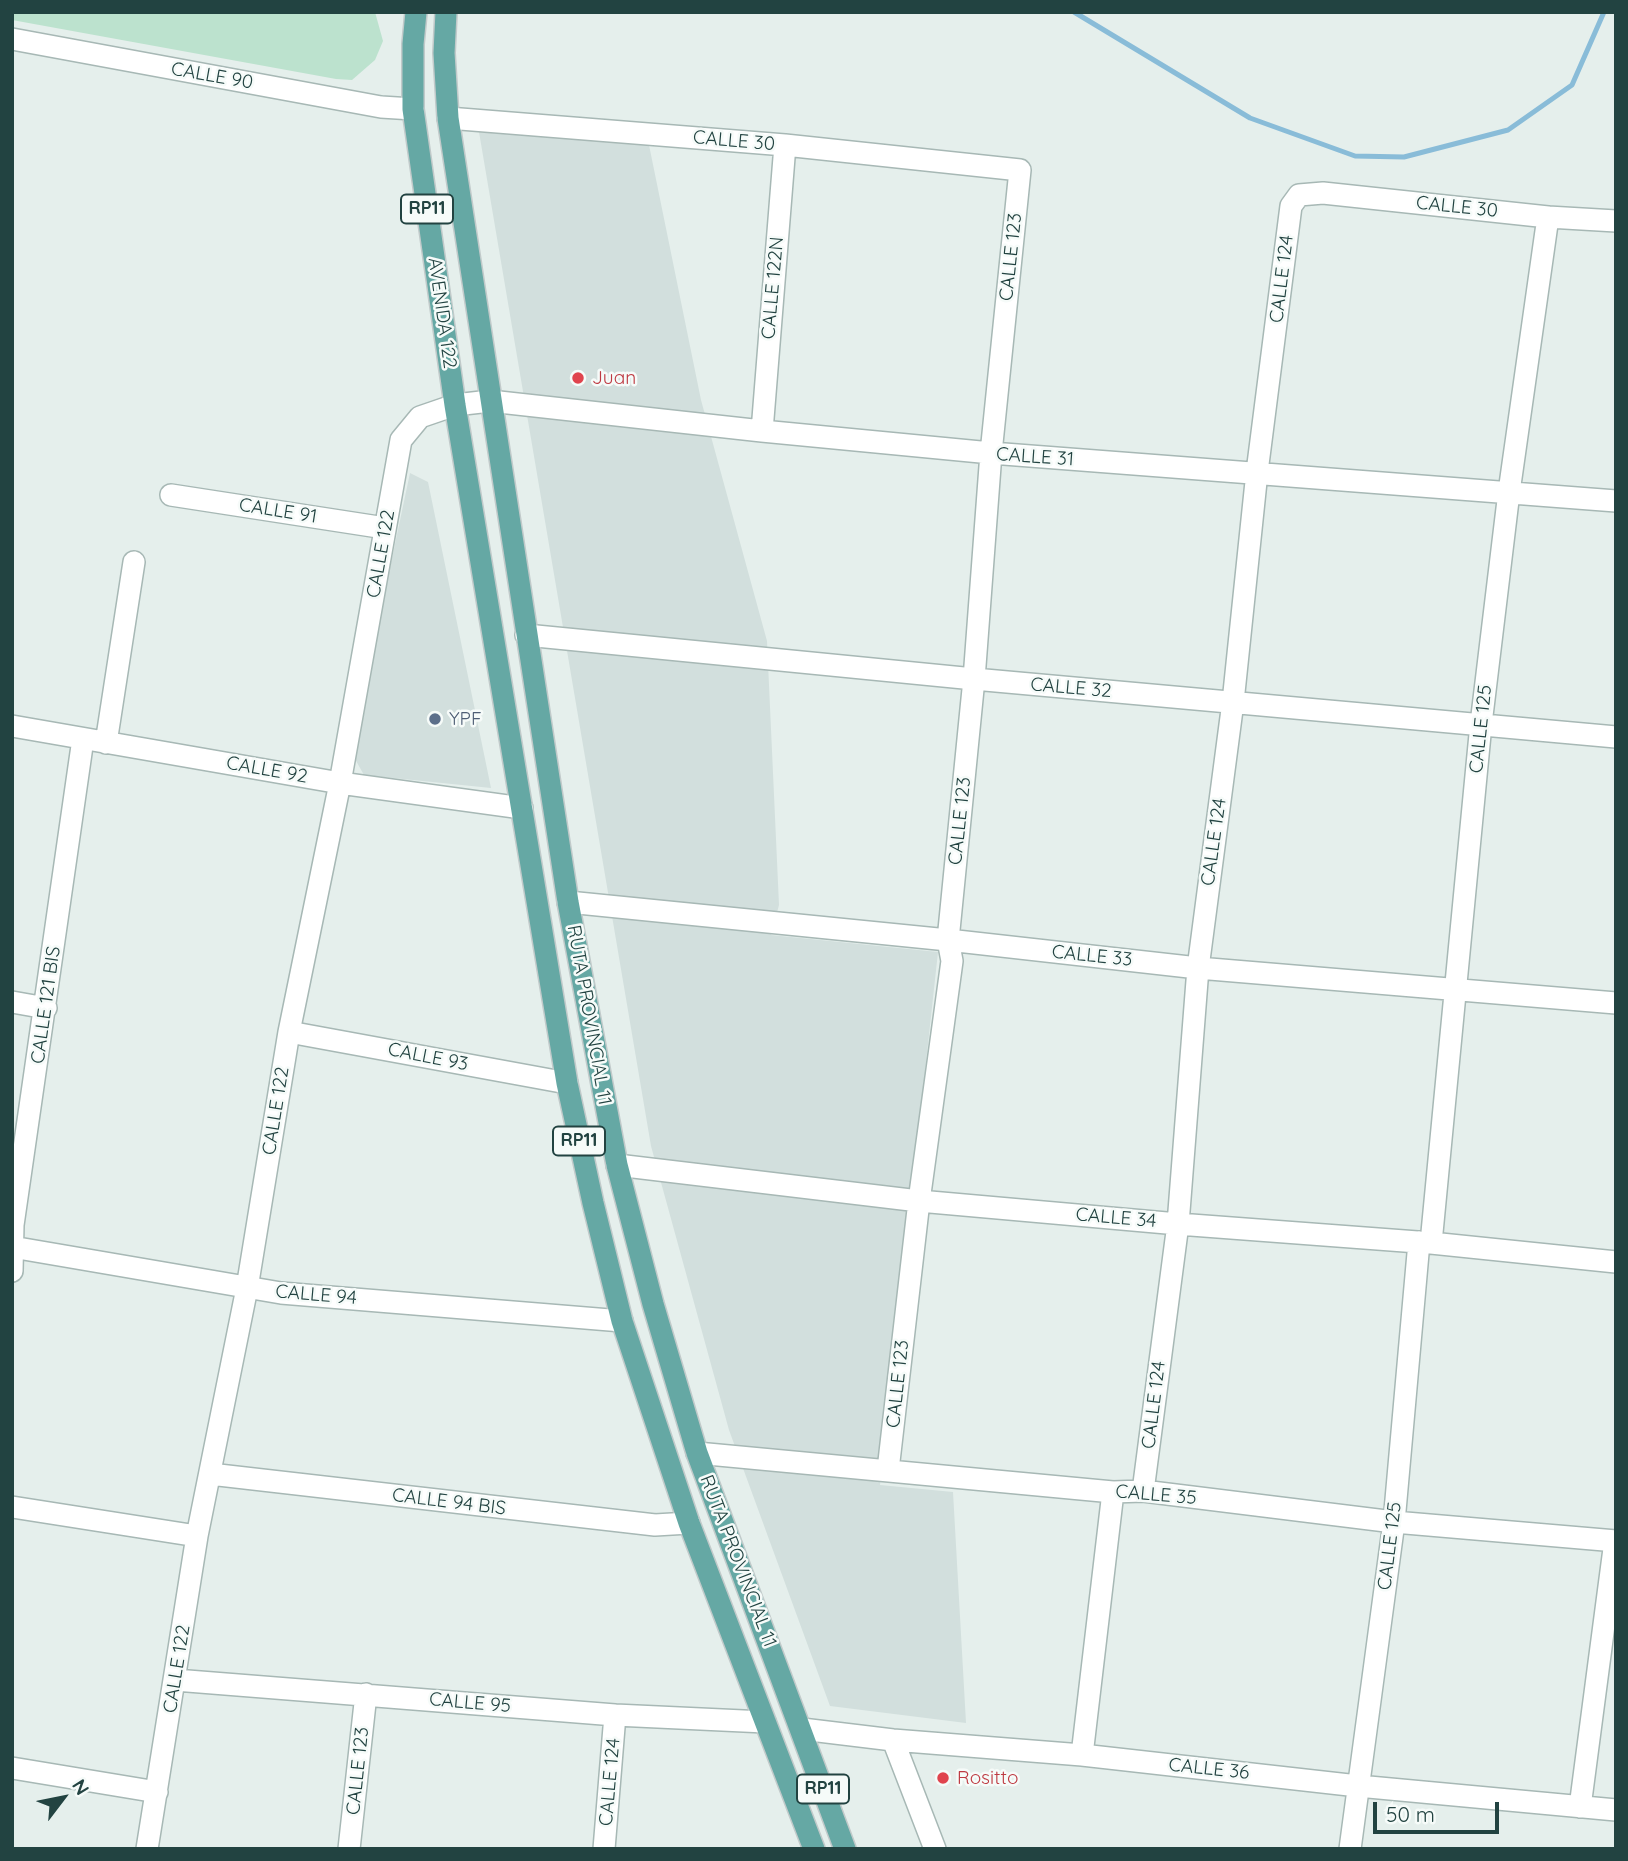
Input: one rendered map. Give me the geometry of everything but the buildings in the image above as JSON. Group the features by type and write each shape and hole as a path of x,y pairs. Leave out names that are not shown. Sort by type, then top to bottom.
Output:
{"main road":[{"name":"AVENIDA 122","path":"416,12 413,109 455,405"},
{"name":"AVENIDA 122","path":"446,12 444,54 447,118 490,401"},
{"name":"RUTA PROVINCIAL 11","path":"490,401 569,902 617,1165 653,1304 697,1453 845,1849"},
{"name":"RUTA PROVINCIAL 11","path":"455,405 567,1083 622,1321 689,1523 814,1849"}],"street":[{"name":"CALLE 90","path":"12,40 382,107 413,109"},
{"name":"CALLE 30","path":"447,118 785,145 1020,170"},
{"name":"CALLE 122N","path":"762,431 785,145"},
{"name":"CALLE 123","path":"888,1470 919,1200 952,961 948,940 974,679 990,453 1020,170"},
{"name":"CALLE 30","path":"1299,195 1323,192 1548,217 1616,221"},
{"name":"CALLE 124","path":"1143,1491 1178,1224 1198,968 1233,702 1256,472 1291,206 1299,195"},
{"name":"CALLE 125","path":"1350,1849 1394,1522 1509,492 1548,217"},
{"name":"CALLE 31","path":"455,405 490,401 990,453 1616,501"},
{"name":"CALLE 122","path":"147,1849 197,1536 247,1288 289,1032 340,783 401,440 421,417 455,405"},
{"name":"CALLE 91","path":"171,495 385,528"},
{"path":"106,743 134,562"},
{"name":"CALLE 32","path":"526,635 1616,737"},
{"name":"CALLE 92","path":"12,726 340,783 522,808"},
{"name":"CALLE 121 BIS","path":"12,1271 13,1224 83,739"},
{"name":"CALLE 33","path":"569,902 1198,968 1616,1003"},
{"path":"12,1002 46,1008"},
{"name":"CALLE 93","path":"289,1032 567,1083"},
{"name":"CALLE 34","path":"617,1165 919,1200 1616,1262"},
{"name":"CALLE 94","path":"13,1247 247,1288 622,1321"},
{"name":"CALLE 35","path":"697,1453 1113,1492 1143,1491 1394,1522 1615,1541"},
{"name":"CALLE 94 BIS","path":"211,1474 655,1525 689,1523"},
{"path":"1082,1755 1113,1492"},
{"path":"12,1507 197,1536"},
{"path":"1580,1807 1615,1541"},
{"name":"CALLE 95","path":"175,1680 615,1715 765,1722"},
{"name":"CALLE 123","path":"349,1849 366,1694"},
{"name":"CALLE 124","path":"604,1849 615,1715"},
{"name":"CALLE 36","path":"802,1730 1082,1755 1357,1786 1616,1810"},
{"path":"893,1740 934,1849"},
{"path":"12,1768 157,1792"}],"shaded area":[{"path":"479,132 649,145 701,400 767,641 779,905 771,935 938,952 880,1485 953,1492 966,1723 830,1706 729,1430 651,1146"},
{"path":"410,473 428,482 491,788 364,775 351,752"}],"green space":[{"path":"12,12 375,12 383,41 375,60 352,80 336,79 12,20"}],"waterway":[{"path":"1074,12 1250,118 1355,156 1404,157 1508,130 1572,85 1604,12"}],"place":[{"name":"Juan","path":"578,378"},
{"name":"YPF","path":"435,719"},
{"name":"Rositto","path":"943,1778"}]}
